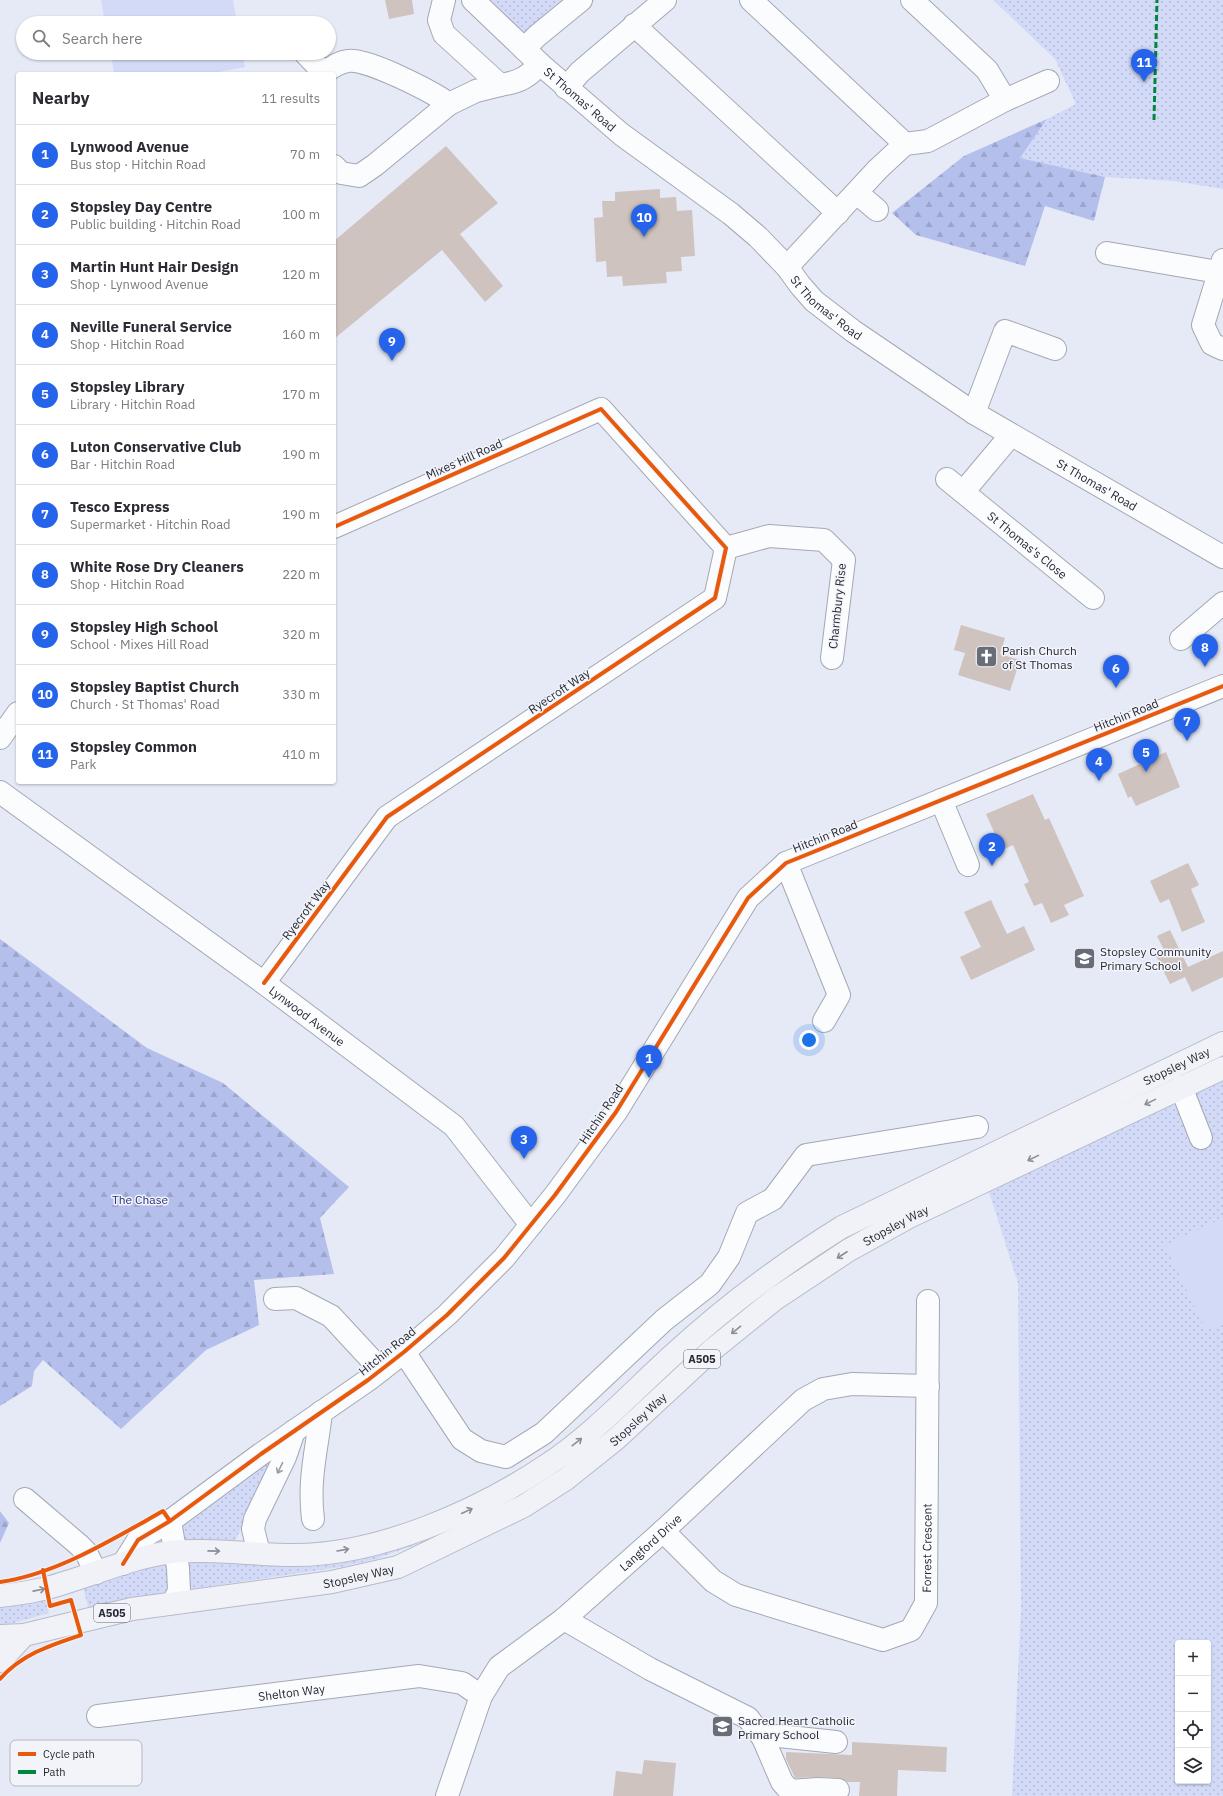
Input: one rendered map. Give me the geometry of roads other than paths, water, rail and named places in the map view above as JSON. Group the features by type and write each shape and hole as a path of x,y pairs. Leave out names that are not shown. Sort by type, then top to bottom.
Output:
{"main road":[{"name":"Stopsley Way","path":"0,1596 46,1588 150,1555 175,1551 294,1555 316,1554 354,1548 421,1529 467,1511 546,1466 586,1435 673,1354 721,1312 782,1266 842,1227 907,1194 1223,1043"},
{"name":"Stopsley Way","path":"0,1636 24,1635 132,1609 332,1582 398,1567 524,1506 566,1479 616,1439 712,1350 775,1299 849,1250 909,1217 1223,1068"},
{"path":"0,1661 24,1635"}],"street":[{"path":"444,0 439,20 444,34 500,85"},
{"name":"St Thomas' Road","path":"473,0 566,88 621,134 731,214 758,237 787,267 800,286 814,301 853,331 974,413 1011,436 1223,557"},
{"path":"524,49 536,36 581,0"},
{"path":"566,88 580,72 665,0"},
{"path":"751,0 905,144"},
{"path":"912,0 987,70 1005,100"},
{"path":"634,25 838,213"},
{"path":"311,60 322,72"},
{"path":"327,72 335,66 348,61 366,64 437,95 449,104"},
{"path":"336,168 341,173 359,176 375,165 449,104 476,91 510,83 528,76 540,64"},
{"path":"787,267 878,169 905,144 928,141 1005,100 1048,81"},
{"path":"857,192 877,210"},
{"path":"1107,253 1221,266 1203,325 1212,344 1223,349"},
{"path":"974,413 1005,331 1055,349"},
{"name":"Mixes Hill Road","path":"336,526 601,409 726,548"},
{"name":"St Thomas's Close","path":"1011,436 956,485 1093,598"},
{"name":"Charmbury Rise","path":"726,548 769,536 824,540 844,560 832,658"},
{"name":"Ryecroft Way","path":"264,982 387,817 716,598 726,548"},
{"path":"1181,639 1223,603"},
{"name":"Hitchin Road","path":"123,1564 138,1540 170,1521 404,1352 447,1315 499,1263 532,1225 616,1112 748,898 786,863 1223,686"},
{"path":"0,738 16,716"},
{"name":"Lynwood Avenue","path":"0,792 264,982 454,1126 532,1225"},
{"path":"941,800 968,865"},
{"path":"786,863 839,995 824,1021"},
{"path":"1182,1087 1202,1138"},
{"path":"404,1352 462,1439 481,1451 506,1456 544,1433 664,1320 710,1284 729,1257 747,1213 773,1199 806,1156 977,1127"},
{"path":"275,1299 296,1298 331,1316 381,1370"},
{"name":"Forrest Crescent","path":"663,1531 713,1581 736,1595 883,1640 911,1630 926,1603 928,1301"},
{"name":"Langford Drive","path":"447,1796 481,1696 499,1667 564,1619 663,1531 803,1400 824,1389 852,1384 928,1386"},
{"path":"313,1519 310,1493 311,1476 321,1412"},
{"path":"259,1553 253,1529 255,1519 285,1457 294,1431"},
{"path":"25,1500 86,1552 96,1573"},
{"path":"170,1521 178,1568 179,1591 173,1603"},
{"path":"564,1619 650,1669 748,1718 763,1738 782,1782 790,1791 818,1788 838,1790"},
{"name":"Shelton Way","path":"98,1716 419,1676 462,1682 481,1696"},
{"path":"763,1738 779,1736 836,1742"}],"place":[{"name":"Stopsley Common","path":"1144,82"},
{"name":"Stopsley Baptist Church","path":"644,237"},
{"name":"Stopsley High School","path":"392,361"},
{"name":"Parish Church of St Thomas","path":"987,657"},
{"name":"White Rose Dry Cleaners","path":"1205,667"},
{"name":"Luton Conservative Club","path":"1116,688"},
{"name":"Tesco Express","path":"1187,741"},
{"name":"Stopsley Library","path":"1146,772"},
{"name":"Neville Funeral Service","path":"1099,781"},
{"name":"Stopsley Day Centre","path":"992,866"},
{"name":"Stopsley Community Primary School","path":"1085,958"},
{"name":"Lynwood Avenue","path":"649,1078"},
{"name":"Martin Hunt Hair Design","path":"524,1159"},
{"name":"Sacred Heart Catholic Primary School","path":"723,1727"}],"park label":[{"name":"The Chase","path":"140,1199"}]}
